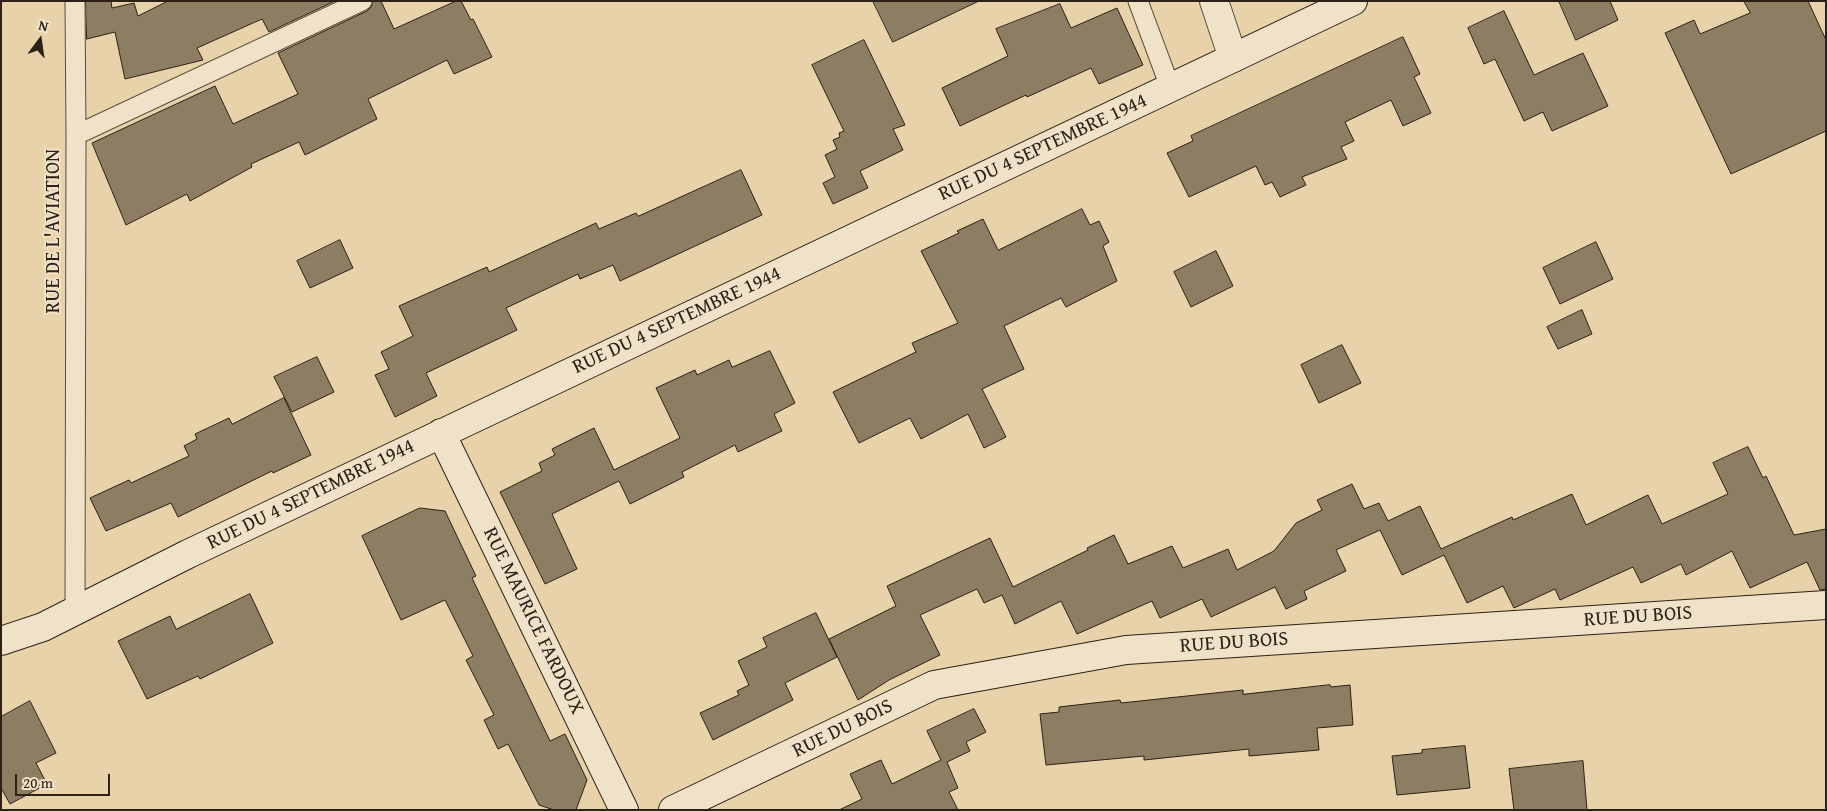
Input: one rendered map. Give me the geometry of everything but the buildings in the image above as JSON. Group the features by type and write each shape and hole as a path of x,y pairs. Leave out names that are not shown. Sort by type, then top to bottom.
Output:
{"street":[{"path":"1214,1 1232,58"},
{"name":"RUE DU 4 SEPTEMBRE 1944","path":"1,640 44,628 188,554 1353,1"},
{"name":"RUE MAURICE FARDOUX","path":"441,433 624,810"},
{"name":"RUE DU BOIS","path":"673,810 934,685 1126,650 1826,605"}],"lane":[{"path":"75,1 76,135"},
{"name":"RUE DE L'AVIATION","path":"75,611 76,135 362,1"},
{"path":"1138,1 1170,87"}]}
